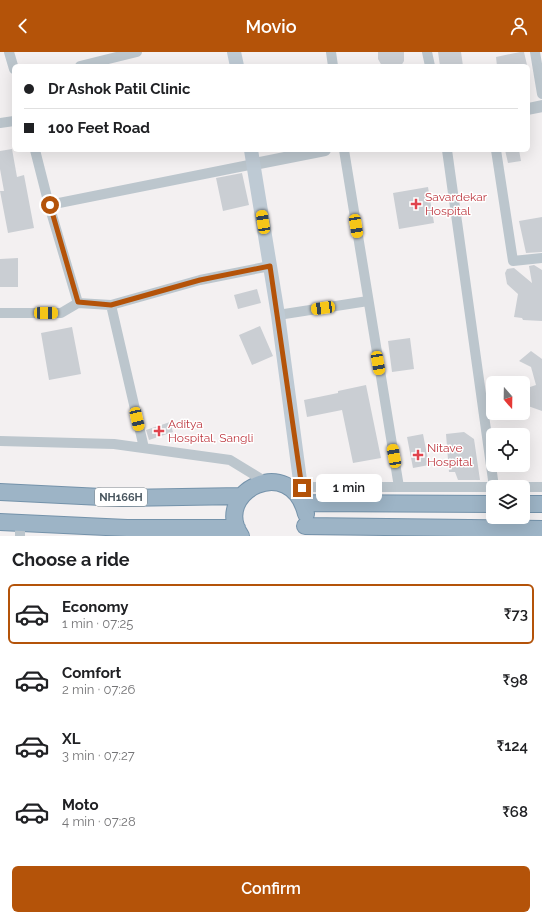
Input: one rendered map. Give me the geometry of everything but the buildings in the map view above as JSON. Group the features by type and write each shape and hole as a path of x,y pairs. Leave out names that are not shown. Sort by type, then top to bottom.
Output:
{"highway":[{"path":"0,522 20,529 129,532 239,532 235,512 242,496 255,485 266,482 278,482 288,486 302,495 486,504"},
{"name":"NH166H","path":"0,492 122,498 242,496"},
{"path":"302,495 306,514 302,531 452,532 542,529"},
{"path":"530,504 542,504"}],"main road":[{"path":"234,52 237,64"},
{"path":"251,152 278,315 302,495"}],"street":[{"path":"10,52 13,64"},
{"path":"88,64 137,52"},
{"path":"331,52 333,64"},
{"path":"427,52 430,64"},
{"path":"535,52 542,94"},
{"path":"530,109 542,106"},
{"path":"0,123 12,121"},
{"path":"36,152 78,302"},
{"path":"50,205 315,152"},
{"path":"344,152 399,487"},
{"path":"447,152 493,480"},
{"path":"496,152 513,261 542,258"},
{"path":"0,313 62,313 78,302 111,305 200,280 270,266"},
{"path":"278,315 368,301"},
{"path":"111,305 144,448"},
{"path":"0,441 64,444 114,444 230,460 266,482"},
{"path":"302,495 399,487 486,487"},
{"path":"530,487 542,487"}],"place":[{"name":"Savardekar Hospital","path":"416,204"},
{"name":"Aditya Hospital, Sangli","path":"159,431"},
{"name":"Nitave Hospital","path":"418,455"}],"route":[{"path":"50,205 78,302 111,305 200,280 270,266 302,488"}]}
